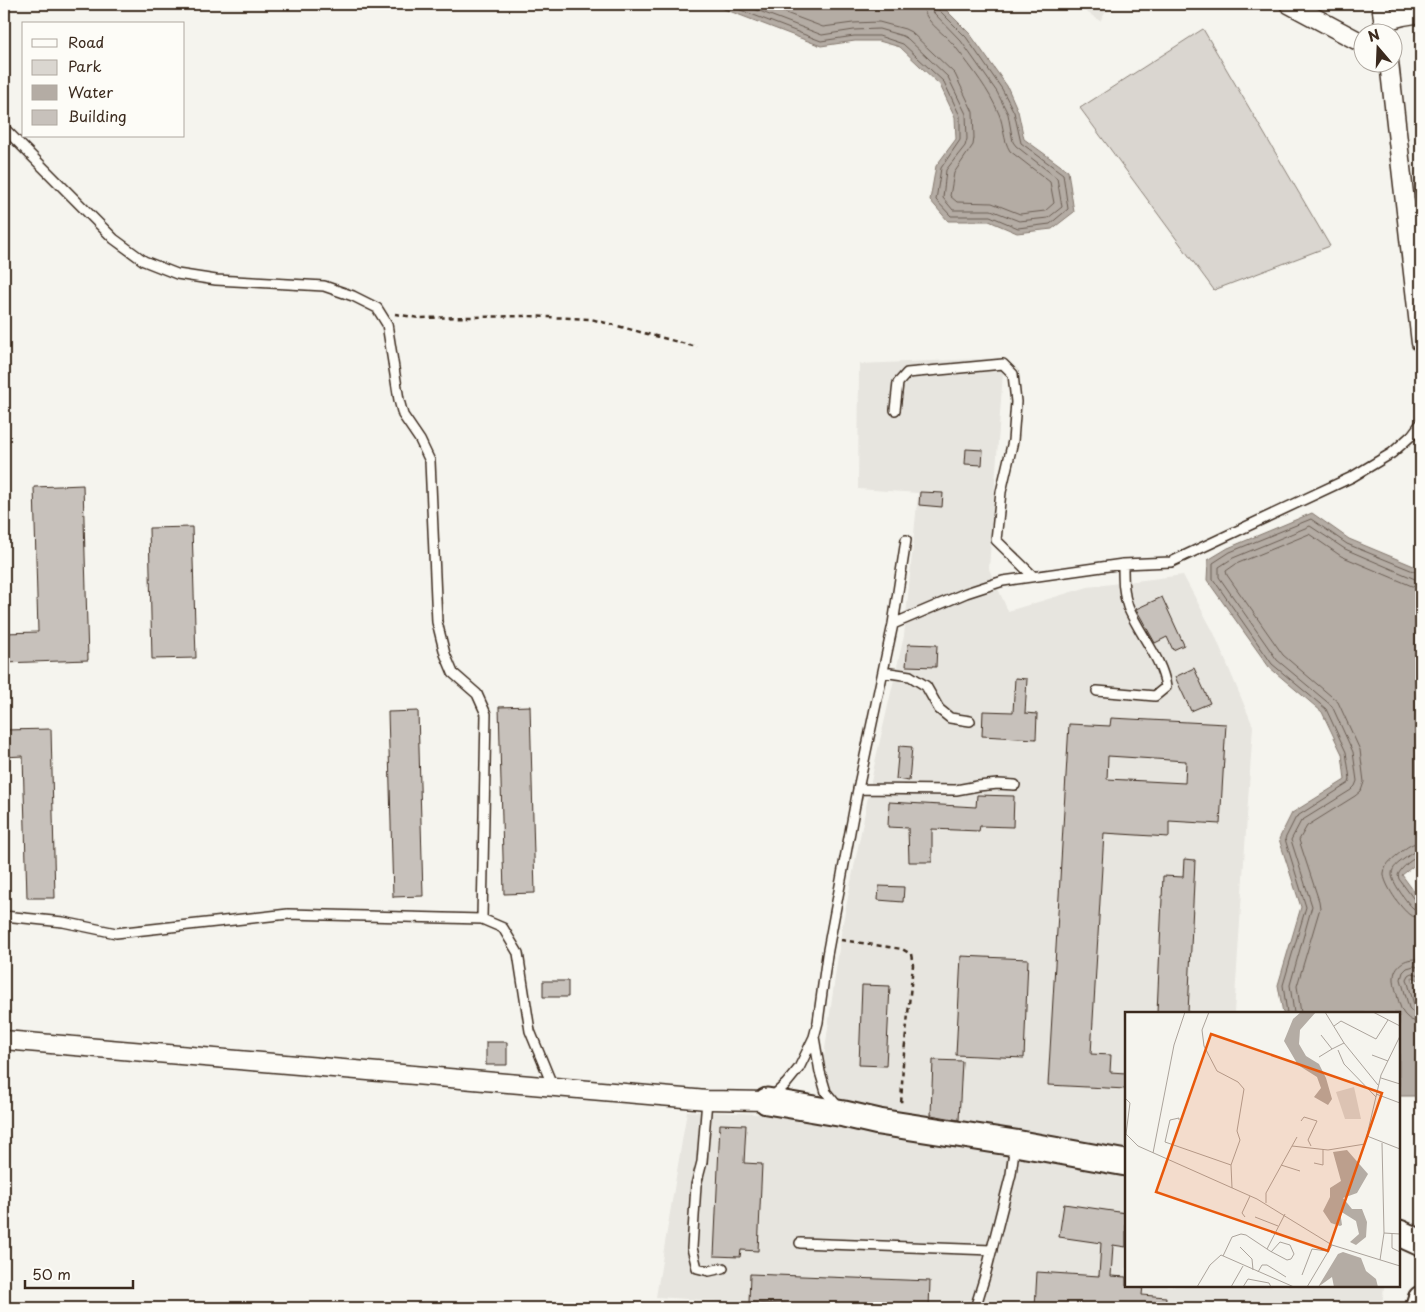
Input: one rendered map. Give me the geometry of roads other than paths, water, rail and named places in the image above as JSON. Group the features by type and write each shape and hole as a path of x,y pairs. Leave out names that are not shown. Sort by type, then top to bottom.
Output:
{"street":[{"path":"1289,4 1352,38"},
{"path":"1381,4 1383,22"},
{"path":"1393,22 1403,16 1421,13"},
{"path":"1389,72 1421,343"},
{"path":"4,1040 707,1100 767,1101 1125,1164"},
{"path":"1400,1233 1421,1243"},
{"path":"1418,1308 1421,1299"}],"lane":[{"path":"4,128 114,239 144,261 177,274 206,278 324,286 353,296 377,308 387,324 403,415 420,440 430,461 437,622 445,654 453,673 476,694 486,714 482,918"},
{"path":"895,410 898,383 907,373 1002,364 1013,374 1016,402 1013,441 1001,492 996,540 1032,576"},
{"path":"893,624 966,593 1003,580 1123,564 1171,562 1344,481 1392,453 1412,435 1421,423"},
{"path":"767,1101 786,1084 799,1068 814,1037 818,1022 830,939 858,789 893,624 906,540"},
{"path":"1097,692 1155,696 1166,687 1165,674 1129,608 1124,593 1123,564"},
{"path":"883,672 910,676 926,686 939,709 950,718 970,721"},
{"path":"858,789 956,790 985,785 1015,785"},
{"path":"4,916 63,922 116,933 288,914 482,918 503,928 518,953 530,1031 553,1087"},
{"path":"814,1037 820,1072 826,1092 844,1114"},
{"path":"707,1100 702,1162 696,1186 692,1248 698,1268 709,1271 723,1268"},
{"path":"976,1308 1011,1174 1014,1143"},
{"path":"800,1243 992,1250"}],"water":[{"path":"717,4 940,4 970,34 1007,86 1018,111 1024,139 1068,171 1074,212 1052,229 1017,233 989,221 948,221 930,200 936,166 956,139 955,117 940,85 900,47 879,41 855,41 821,46 724,9"},
{"path":"1312,513 1349,539 1421,569 1421,860 1402,875 1421,901 1421,981 1412,977 1421,1011 1421,1096 1400,1096 1400,1012 1283,1012 1278,985 1301,907 1279,839 1292,813 1345,780 1342,754 1322,712 1269,667 1207,580 1208,560 1228,548"}]}
